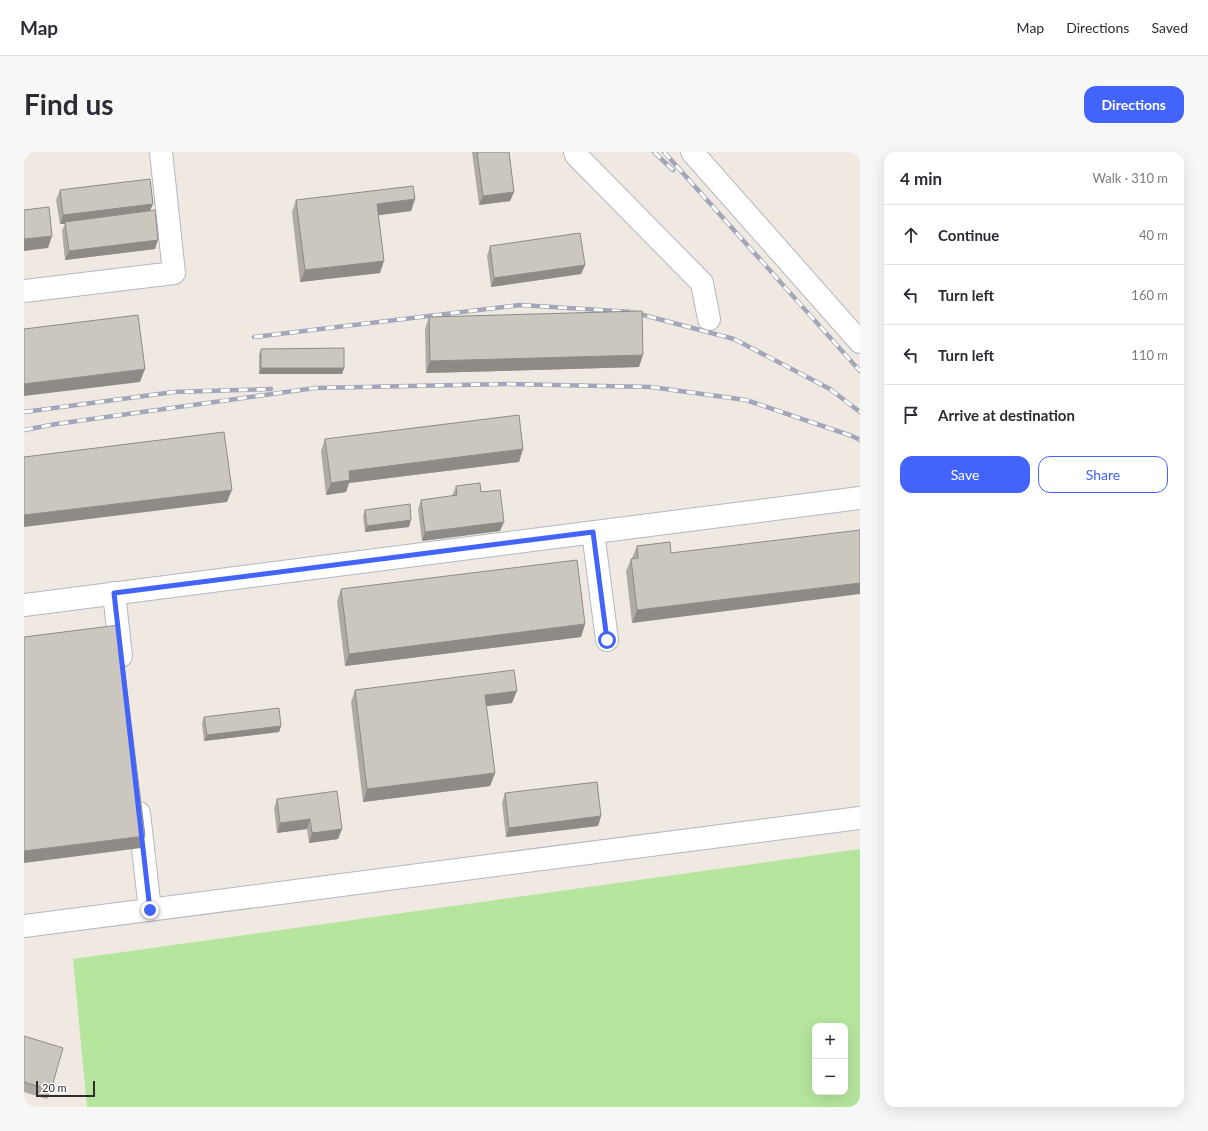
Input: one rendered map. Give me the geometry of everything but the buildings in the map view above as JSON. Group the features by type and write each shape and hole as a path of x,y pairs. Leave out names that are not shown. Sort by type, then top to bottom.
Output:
{"lane":[{"path":"24,291 174,273 161,152"},
{"path":"575,152 576,156 702,283 709,319"},
{"path":"692,152 860,342"},
{"path":"24,605 860,498"},
{"path":"593,532 607,640"},
{"path":"114,593 123,672"},
{"path":"136,791 150,910"},
{"path":"24,926 860,818"}],"green space":[{"path":"860,849 860,1107 87,1107 73,959"}],"railway":[{"path":"654,152 673,170"},
{"path":"664,152 860,371"},
{"path":"254,337 520,305 632,312 734,339 830,389 860,412"},
{"path":"24,430 56,424 315,388 506,384 651,387 746,400 860,440"},
{"path":"24,412 174,392 271,389"}],"route":[{"path":"150,910 114,593 593,532 607,640"}]}
